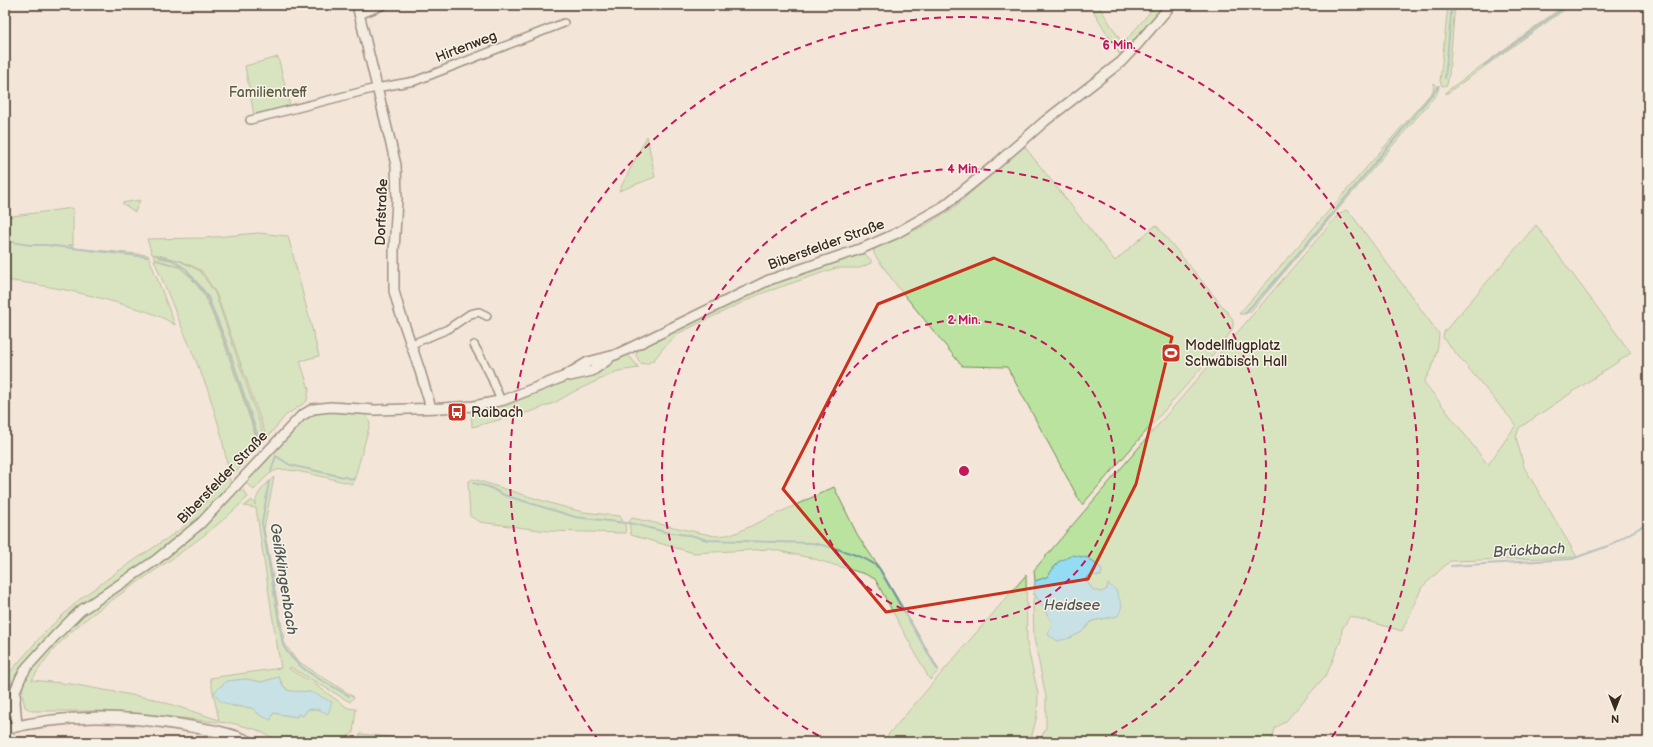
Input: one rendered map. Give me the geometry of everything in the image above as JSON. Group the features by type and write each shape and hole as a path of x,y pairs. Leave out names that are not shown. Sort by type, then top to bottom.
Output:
{"main road":[{"path":"5,716 15,698"},
{"path":"5,730 17,726 67,718 115,717 157,721 222,732 250,742"}],"street":[{"name":"Dorfstraße","path":"357,5 396,165 397,200 394,250 394,291 431,408"},
{"path":"359,15 384,5"},
{"name":"Bibersfelder Straße","path":"17,726 15,691 27,667 80,611 156,560 201,523 282,434 301,416 313,409 331,407 375,410 474,406 501,401 523,394 563,377 592,371 615,355 769,280 863,248 895,234 944,206 964,192 1067,103 1120,62 1136,46 1171,5"},
{"name":"Hirtenweg","path":"250,120 376,88 414,81 564,24"},
{"path":"412,344 448,330 470,314 479,312 487,316"},
{"path":"474,345 489,372 501,401"}],"highlighted area":[{"path":"994,258 1172,337 1136,484 1088,579 886,612 783,489 878,304"}],"green space":[{"path":"1090,5 1098,5 1123,44 1156,5 1165,5 1131,46 1119,54"},
{"path":"1448,5 1455,5 1449,74 1447,85 1442,86 1440,81"},
{"path":"1565,5 1571,5 1446,94 1447,91"},
{"name":"Familientreff","path":"278,57 290,106 254,115 245,66"},
{"path":"1434,83 1439,88 1436,95 1251,311 1245,314 1239,314 1433,91"},
{"path":"647,136 655,177 619,191"},
{"path":"1024,146 1115,261 1156,225 1232,318 1233,322 1231,331 1223,343 1082,505 1007,367 962,366 897,286 874,254 874,249 924,226 952,209"},
{"path":"140,200 135,212 122,203"},
{"path":"73,208 73,245 67,245 73,246 74,248 148,255 175,325 148,312 90,295 5,280 5,217"},
{"path":"1346,210 1351,214 1439,334 1438,347 1430,371 1424,382 1488,465 1516,425 1443,338 1444,332 1536,225 1631,353 1519,428 1516,437 1524,467 1577,557 1450,561 1422,587 1402,631 1350,616 1342,629 1341,640 1327,674 1286,721 1275,728 1272,742 1039,742 1046,728 1046,697 1034,638 1034,593 1052,622 1070,638 1082,632 1092,621 1118,616 1108,585 1107,589 1102,592 1093,590 1085,579 1091,575 1101,576 1102,569 1088,558 1058,562 1047,577 1035,581 1034,570 1337,216"},
{"path":"258,233 288,236 319,356 300,361 309,389 307,401 285,416 267,438 216,293 201,270 181,261 152,254 147,239 204,238"},
{"path":"862,251 871,260 871,263 860,268 836,268 760,294 679,333 663,348 654,360 646,364 640,363 636,355 638,348 741,295"},
{"path":"153,255 180,261 200,271 215,293 265,439 259,443 220,330 206,296 192,279 205,296 225,345 258,443 237,471 232,473 228,467 220,430 208,390 154,260 179,267 192,278 179,266 155,259"},
{"path":"625,354 631,358 639,368 618,371 573,392 556,402 533,411 472,427 471,409 569,379"},
{"path":"331,411 358,412 367,415 370,424 353,484 292,470 274,471 254,490 245,482 299,421 315,414"},
{"path":"226,474 229,476 231,485 190,527 152,558 96,595 47,638 27,660 14,679 8,694 7,702 5,678 43,634 80,599 181,529 210,497 221,476"},
{"path":"274,477 264,529 285,644 296,660 354,697 350,702 290,667 289,669 313,683 348,708 356,709 353,733 346,738 332,740 281,742 255,729 231,723 147,714 101,711 32,711 25,707 22,694 24,680 28,679 26,675 39,657 84,613 179,547 197,532 239,490 244,491 248,497 220,523 189,547 82,622 51,652 32,680 71,684 154,699 219,720 210,678 281,668 256,508 244,506 252,500 255,505 259,493","holes":["279,677 282,683 290,691 310,692 320,710 308,709 303,716 298,714 297,717 273,713 261,716 252,708 232,706 227,681 246,679 261,682"]},
{"path":"473,479 583,512 620,516 625,525 626,533 547,531 480,522 470,516 468,482"},
{"path":"834,487 857,534 882,572 939,670 930,680 875,579 865,574 811,558 770,549 694,553 631,535 629,522 632,518 715,536 736,533"},
{"path":"1026,575 1027,644 1038,694 1037,716 1030,742 882,742"},
{"path":"360,734 442,742 359,742"}],"water":[{"name":"Heidsee","path":"1073,555 1088,558 1102,569 1101,576 1091,575 1085,579 1093,590 1102,592 1107,589 1108,584 1116,590 1122,606 1118,616 1092,621 1082,632 1070,638 1058,641 1048,635 1052,622 1034,593 1035,581 1047,577 1058,562"},
{"path":"279,677 287,690 312,693 332,702 328,714 320,710 308,709 303,716 298,714 297,717 273,713 271,720 261,716 252,708 229,705 220,701 214,692 227,681 246,679 261,682"}],"waterway":[{"path":"1445,78 1452,5"},
{"path":"1484,65 1568,5"},
{"path":"1245,313 1272,284 1439,86"},
{"name":"Geißklingenbach","path":"5,241 147,257"},
{"name":"Geißklingenbach","path":"158,257 172,260 186,269 207,295 227,344 260,442"},
{"name":"Geißklingenbach","path":"271,471 276,456 290,465 353,479"},
{"name":"Geißklingenbach","path":"269,482 262,523 283,645 296,662 312,675 349,696"},
{"path":"473,483 489,487 504,495 575,517 634,524 707,540 812,543 828,546 866,559 879,568 937,669"},
{"name":"Brückbach","path":"1451,566 1572,559 1608,546 1648,523"}],"place":[{"name":"Modellflugplatz Schwäbisch Hall","path":"1171,353"},
{"name":"Raibach","path":"457,412"}]}
